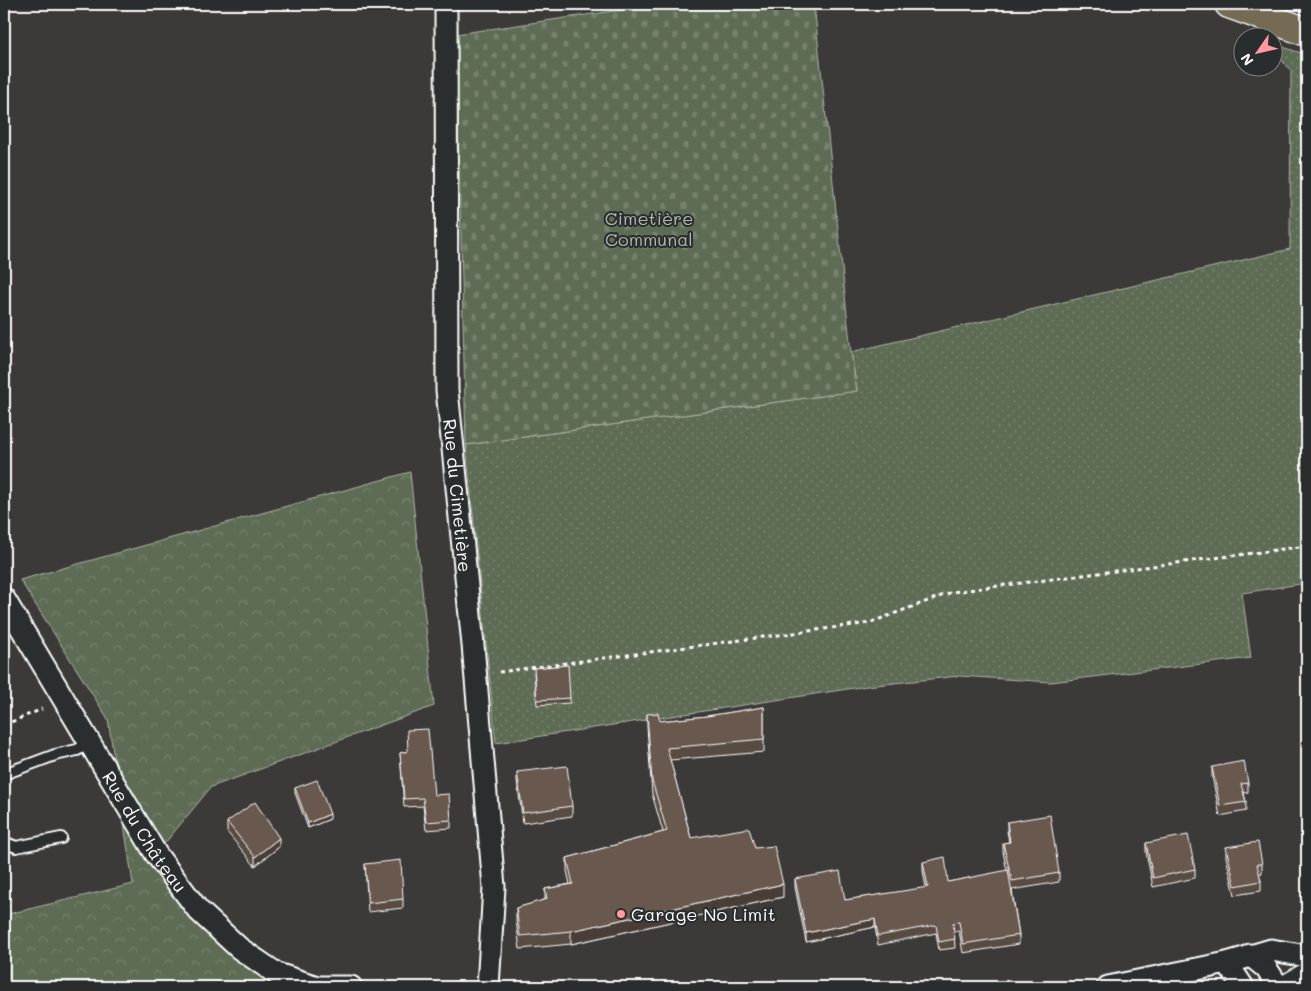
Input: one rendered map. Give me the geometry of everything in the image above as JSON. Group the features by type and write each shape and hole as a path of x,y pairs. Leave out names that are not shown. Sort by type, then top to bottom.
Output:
{"main road":[{"path":"1229,4 1307,32"}],"street":[{"name":"Rue du Cimetière","path":"446,4 448,390 476,675 494,887 488,987"},
{"name":"Rue du Château","path":"4,599 156,854 198,910 239,948 277,974 318,987 351,987"},
{"path":"1108,987 1227,963 1271,950 1307,956"},
{"path":"1250,955 1266,968 1274,980 1273,987"},
{"path":"1227,963 1243,987"},
{"path":"1290,987 1307,977"}],"lane":[{"path":"4,774 55,755 77,750 90,743"},
{"path":"4,842 16,847 61,838"}],"path":[{"path":"476,675 869,623 952,592 1307,546"},
{"path":"4,725 64,700"}],"green space":[{"name":"Cimetière Communal","path":"661,4 814,4 851,352 857,391 466,445 456,34"},
{"path":"1284,47 1307,55 1307,583 1242,593 1251,658 1051,682 959,676 867,686 496,743 466,445 857,391 851,352 1290,249 1291,71 1284,63"},
{"path":"410,472 434,706 211,787 156,854 239,948 339,987 4,987 4,915 133,884 108,719 20,580"}],"building":[{"path":"568,665 570,698 537,700 534,668"},
{"path":"764,707 764,739 667,748 691,838 749,828 755,848 774,846 783,884 571,931 520,936 516,908 547,899 545,889 573,884 567,858 667,831 652,781 647,714 658,713 660,721"},
{"path":"428,729 434,795 449,794 451,820 426,822 423,798 404,799 400,753 408,751 407,730"},
{"path":"1244,761 1248,783 1241,784 1246,802 1220,806 1212,767"},
{"path":"567,766 572,806 523,813 517,772"},
{"path":"317,780 330,814 308,823 295,788"},
{"path":"255,802 279,838 255,857 227,822"},
{"path":"1307,804 1307,825 1303,805"},
{"path":"1050,815 1059,873 1012,881 1003,843 1010,842 1007,822"},
{"path":"1188,835 1195,869 1153,878 1146,843"},
{"path":"1258,842 1262,864 1257,864 1261,881 1235,886 1226,847"},
{"path":"945,857 948,882 1008,870 1019,935 963,944 959,922 953,923 955,939 939,942 936,925 878,936 875,919 806,933 795,879 840,871 845,900 928,887 923,862"},
{"path":"401,860 403,899 368,903 365,864"}],"place":[{"name":"Garage No Limit","path":"621,914"}]}
